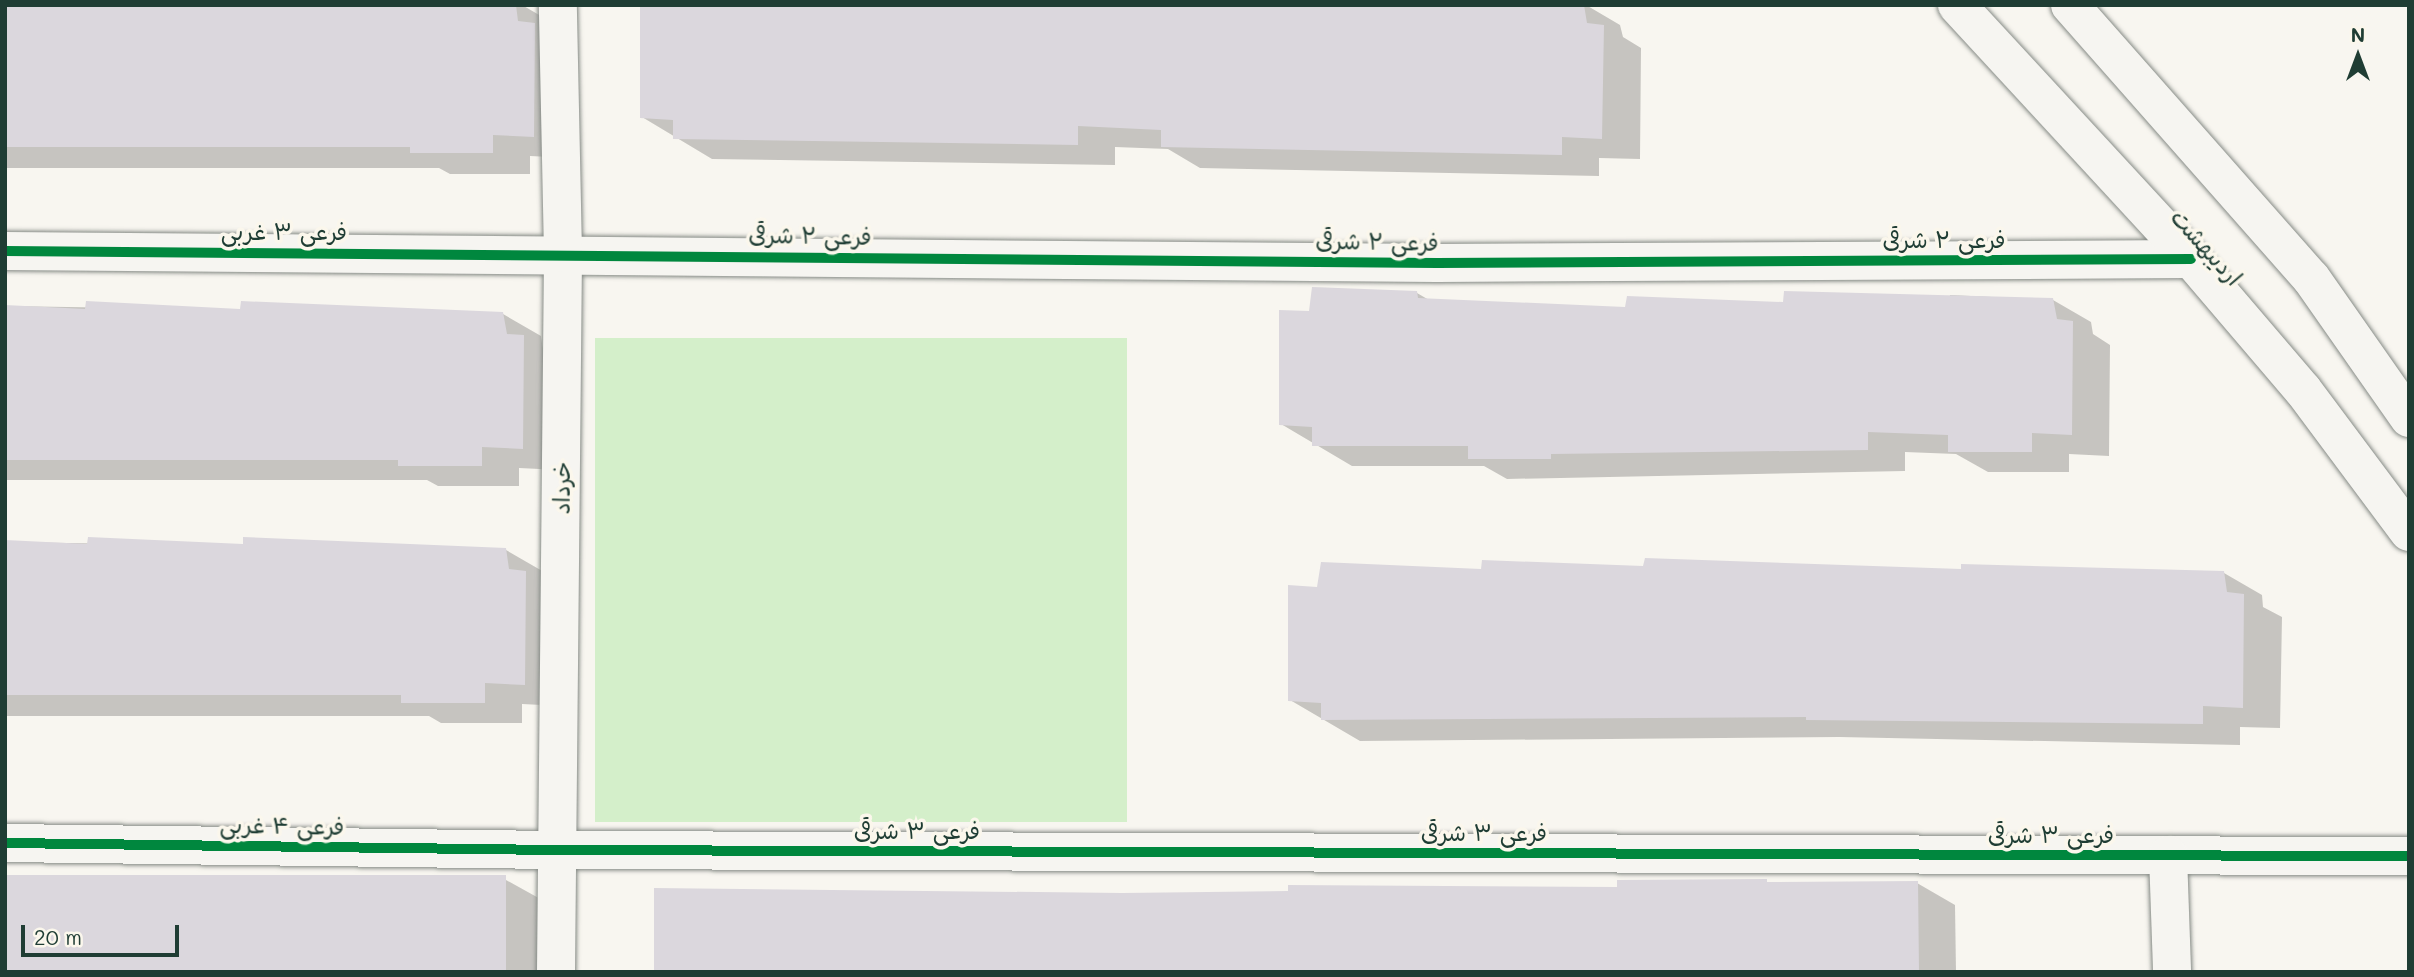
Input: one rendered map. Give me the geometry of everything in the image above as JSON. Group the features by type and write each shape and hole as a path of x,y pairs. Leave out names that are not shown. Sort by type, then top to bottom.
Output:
{"street":[{"name":"خرداد","path":"556,972 563,253 558,5"},
{"name":"اردیبهشت","path":"1956,5 2191,259 2303,390 2409,532"},
{"path":"2070,5 2311,278 2409,418"},
{"name":"فرعی ۳ غربی","path":"5,251 563,253"},
{"name":"فرعی ۲ شرقی","path":"563,253 1437,263 2191,259"},
{"name":"فرعی ۴ غربی","path":"5,843 558,850"},
{"name":"فرعی ۳ شرقی","path":"558,850 2409,856"},
{"path":"2168,855 2172,972"}],"green space":[{"path":"595,338 1127,338 1127,822 595,822"}],"building":[{"path":"5,5 516,5 518,21 535,23 534,137 493,135 493,153 410,153 410,147 5,147"},
{"path":"640,5 1584,5 1587,23 1604,25 1602,139 1562,137 1562,155 1161,147 1161,130 1078,126 1078,145 673,139 673,120 640,118"},
{"path":"1312,287 1417,291 1418,298 1625,307 1627,296 1783,302 1784,291 2053,298 2057,319 2073,321 2072,435 2032,433 2032,452 1948,452 1948,435 1868,432 1868,450 1551,454 1551,459 1468,459 1468,446 1312,446 1312,427 1279,425 1279,310 1309,311"},
{"path":"86,301 240,309 241,301 503,312 507,334 524,335 523,449 482,447 482,466 398,466 398,460 5,460 5,305 85,309"},
{"path":"88,537 243,544 243,537 506,548 509,569 526,571 525,685 485,683 485,703 401,703 401,695 5,695 5,540 87,544"},
{"path":"1645,558 1961,569 1961,564 2224,571 2227,592 2244,594 2243,708 2203,706 2203,724 1806,720 1806,717 1321,720 1321,703 1288,701 1288,585 1317,587 1321,562 1481,569 1482,560 1643,566"},
{"path":"5,875 506,875 506,972 5,972"},
{"path":"1767,879 1767,882 1918,881 1919,972 654,972 654,888 1122,893 1288,891 1288,885 1617,887 1617,880"}],"cycle path":[{"path":"5,251 1437,263 2191,259"},
{"path":"5,843 558,850 2409,856"}]}
